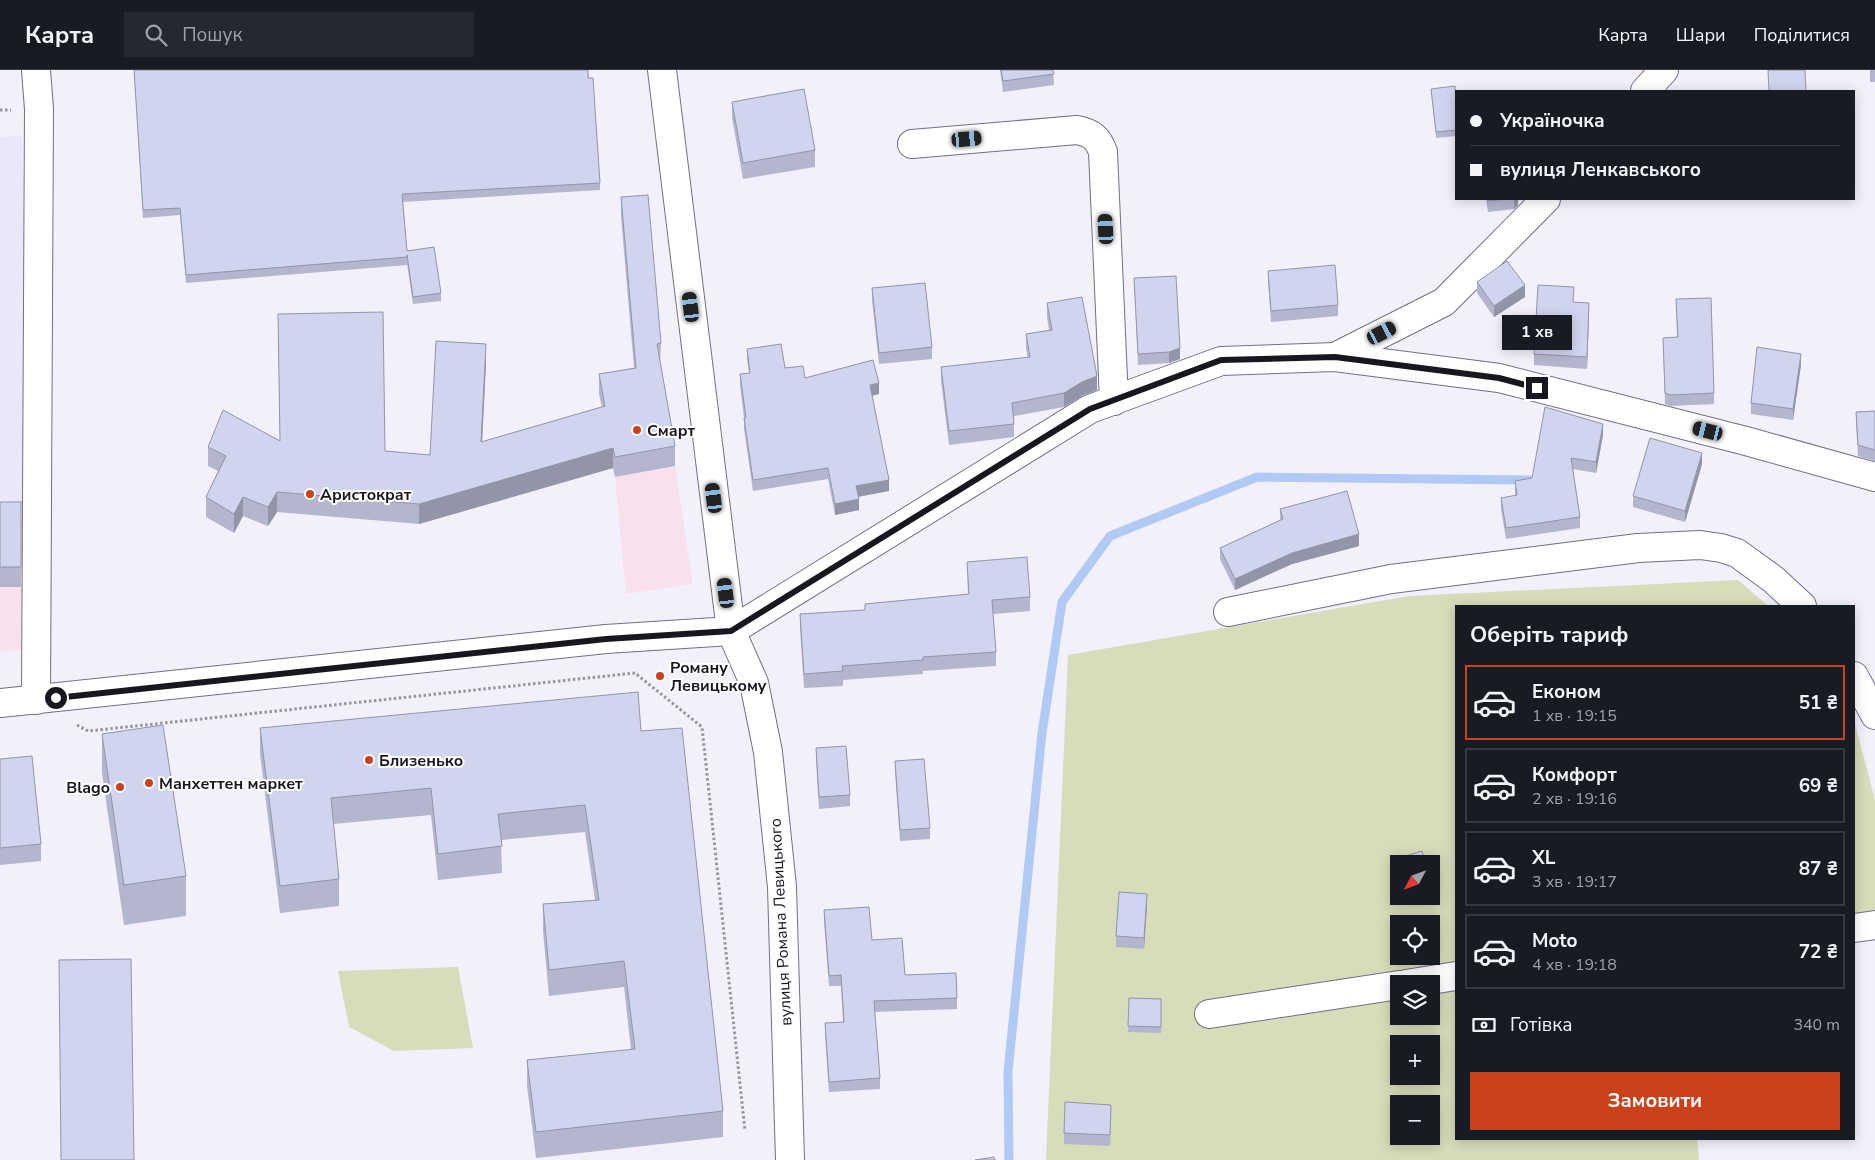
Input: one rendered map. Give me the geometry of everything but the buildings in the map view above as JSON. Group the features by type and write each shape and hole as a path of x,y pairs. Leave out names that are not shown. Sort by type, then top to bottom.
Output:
{"street":[{"path":"36,70 39,109 36,700"},
{"name":"вулиця Романа Левицького","path":"662,70 731,631 754,684 768,752 782,887 790,1160"},
{"path":"1646,90 1664,70"},
{"path":"912,144 1077,130 1090,132 1099,140 1103,152 1114,401"},
{"path":"1335,357 1444,302 1545,200"},
{"path":"0,702 36,700 606,639 731,631 1090,409 1221,360 1335,357 1499,378 1746,441 1875,478"},
{"path":"1228,612 1391,579 1638,548 1700,545 1721,548 1736,553 1774,580 1801,605"},
{"path":"1855,678 1875,715"},
{"path":"1855,928 1875,925"},
{"path":"1440,979 1455,976"},
{"path":"1209,1014 1390,986"}],"path":[{"path":"36,700 88,731 635,673 702,726 745,1130"}],"shaded area":[{"path":"22,136 30,522 0,524 0,137"},
{"path":"660,383 693,584 626,594 615,477 599,394"},
{"path":"30,522 31,650 0,651 0,524"}],"green space":[{"path":"1738,580 1767,605 1455,605 1455,1140 1697,1140 1699,1160 1046,1160 1068,655 1409,596"},
{"path":"1855,724 1875,800 1875,923 1855,928"},
{"path":"458,967 473,1048 394,1051 349,1027 338,971"}],"waterway":[{"path":"1009,1160 1008,1072 1042,733 1062,602 1110,536 1257,477 1529,480"}],"place":[{"name":"Смарт","path":"637,430"},
{"name":"Аристократ","path":"310,494"},
{"name":"Роману Левицькому","path":"660,676"},
{"name":"Близенько","path":"369,760"},
{"name":"Манхеттен маркет","path":"149,783"},
{"name":"Blago","path":"120,787"}],"route":[{"path":"56,698 606,639 731,631 1090,409 1221,360 1335,357 1499,378 1537,388"}]}
